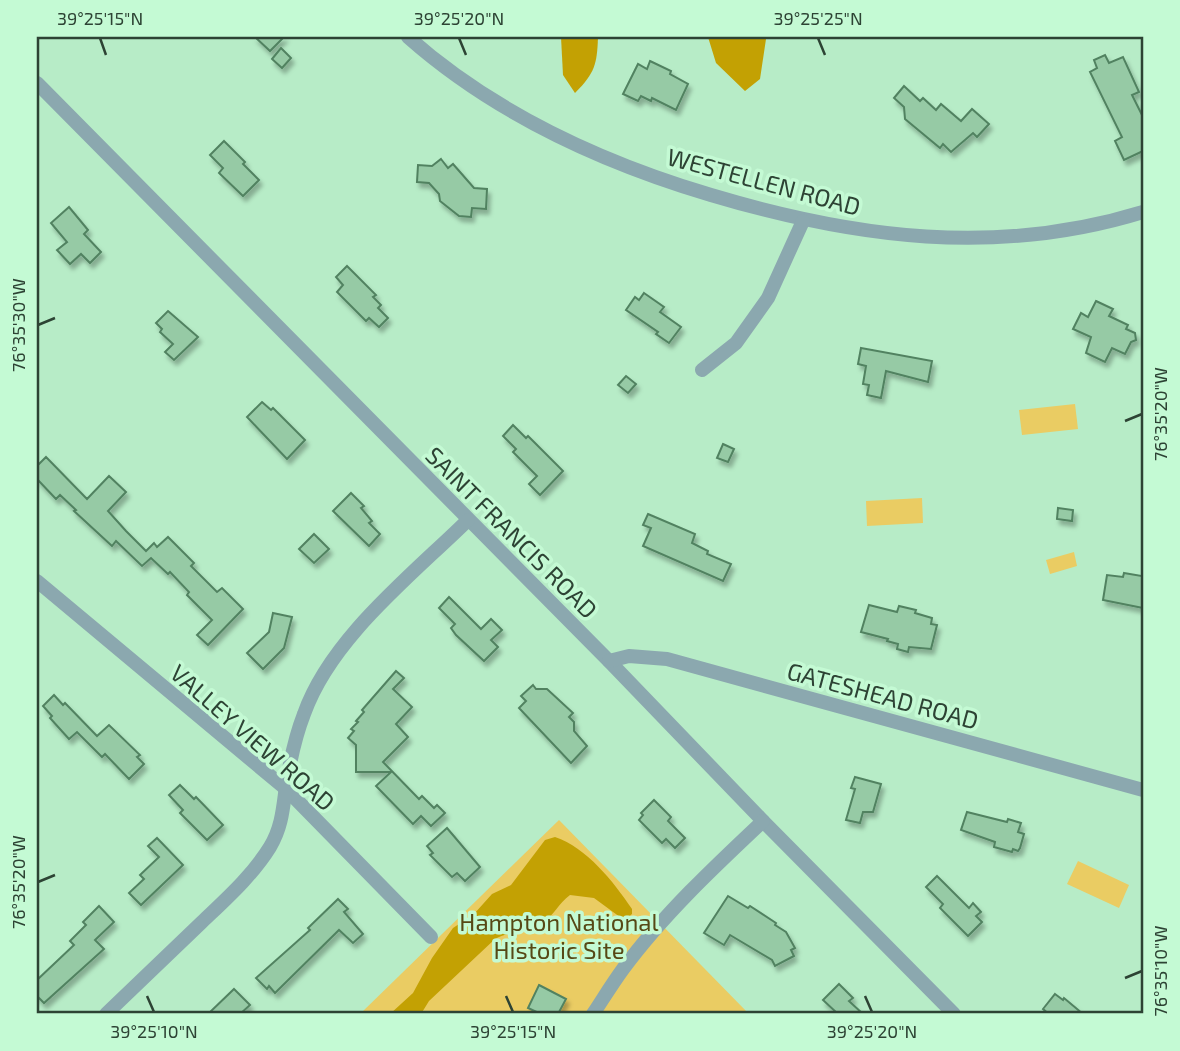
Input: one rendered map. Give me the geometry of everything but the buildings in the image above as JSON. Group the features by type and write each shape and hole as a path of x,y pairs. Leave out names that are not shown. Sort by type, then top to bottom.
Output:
{"street":[{"name":"WESTELLEN ROAD","path":"408,37 479,92 578,146 616,163 685,187 803,221 872,233 953,238 1049,233 1143,212"},
{"name":"SAINT FRANCIS ROAD","path":"37,83 609,660 954,1014"},
{"path":"702,370 736,343 768,298 803,221"},
{"path":"106,1014 253,870 280,828 294,741 320,680 339,650 364,622 468,520"},
{"name":"VALLEY VIEW ROAD","path":"37,581 286,789 431,937"},
{"name":"GATESHEAD ROAD","path":"609,660 629,656 667,659 1143,790"},
{"path":"593,1014 622,970 656,929 712,868 763,821"}],"green space":[{"path":"1075,404 1078,429 1022,435 1019,410"},
{"path":"922,498 923,523 867,526 866,501"},
{"path":"1074,552 1077,566 1050,574 1046,560"},
{"name":"Hampton National Historic Site","path":"559,820 749,1014 360,1014"},
{"path":"1078,861 1129,885 1119,908 1067,884"}],"shaded area":[{"path":"561,37 598,37 594,68 575,93 563,75"},
{"path":"708,37 769,37 766,39 760,79 745,91 716,63"},
{"path":"555,837 578,849 608,877 625,898 632,914 624,920 594,898 570,895 543,923 495,939 429,1001 421,1014 390,1014 413,993 432,958 453,928 474,914 492,894 511,885 545,840"}]}
